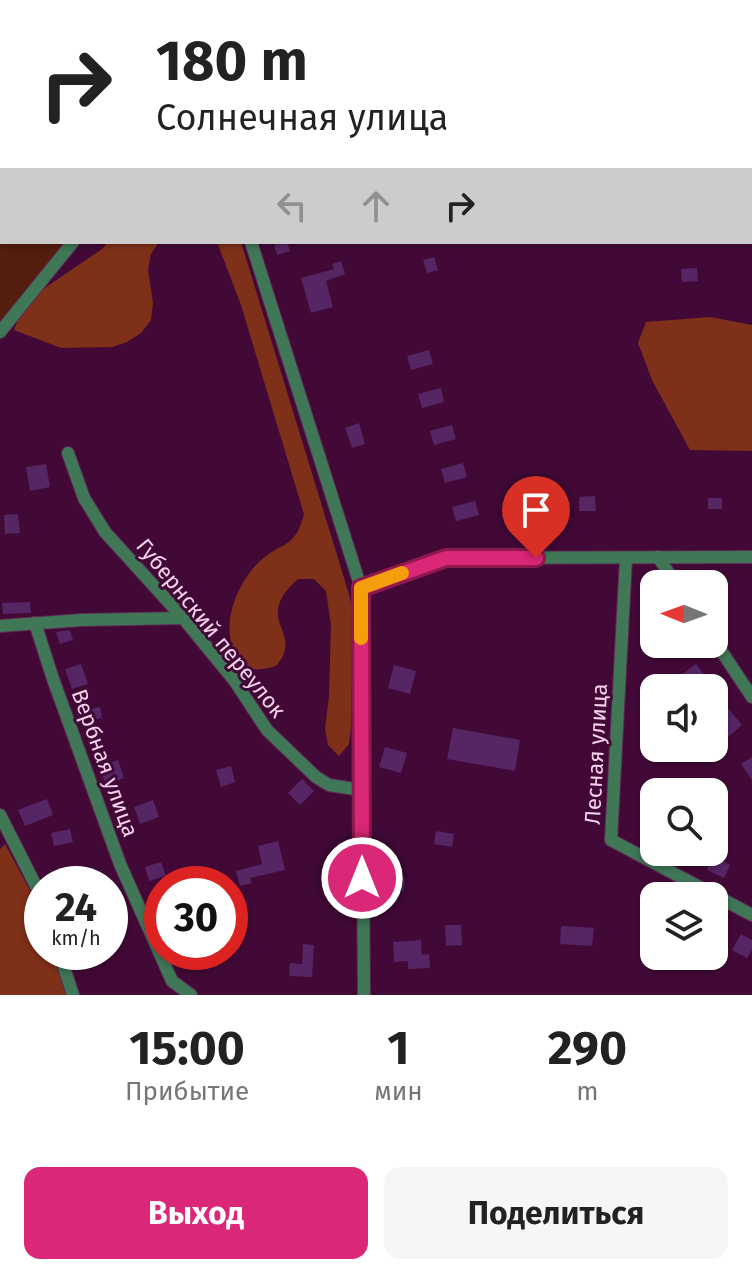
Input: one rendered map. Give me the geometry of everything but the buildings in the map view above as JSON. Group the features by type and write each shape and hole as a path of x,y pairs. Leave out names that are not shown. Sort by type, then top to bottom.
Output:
{"street":[{"path":"0,332 71,244"},
{"path":"252,244 361,588 364,995"},
{"name":"Губернский переулок","path":"68,453 84,498 105,532 234,680 267,730 316,777 329,785 361,790"},
{"path":"658,557 667,570"},
{"path":"361,588 446,558 752,557"},
{"name":"Лесная улица","path":"626,558 611,840 752,915"},
{"path":"0,626 81,620 183,618"},
{"name":"Вербная улица","path":"35,623 120,864 172,981 191,995"},
{"path":"726,658 752,697"},
{"path":"0,815 26,866"},
{"path":"65,970 73,995"}],"shaded area":[{"path":"0,244 71,244 0,332"},
{"path":"106,244 158,244 151,254 148,270 153,303 151,320 141,333 112,347 61,348 14,330 22,309 33,296"},
{"path":"218,244 242,244 349,594 352,609 351,727 349,744 339,756 328,745 325,729 331,625 326,591 314,579 298,579 284,594 278,617 285,645 283,656 276,666 258,669 246,666 234,652 230,639 236,597 250,572 267,555 292,539 304,514 241,305"},
{"path":"710,317 752,325 752,451 690,450 652,380 638,343 646,322"},
{"path":"5,844 24,879 24,970 61,970 68,995 0,995 0,849"}],"slow traffic":[{"path":"361,638 361,588 402,573"}],"route":[{"path":"362,878 361,588 446,558 536,558"}]}
